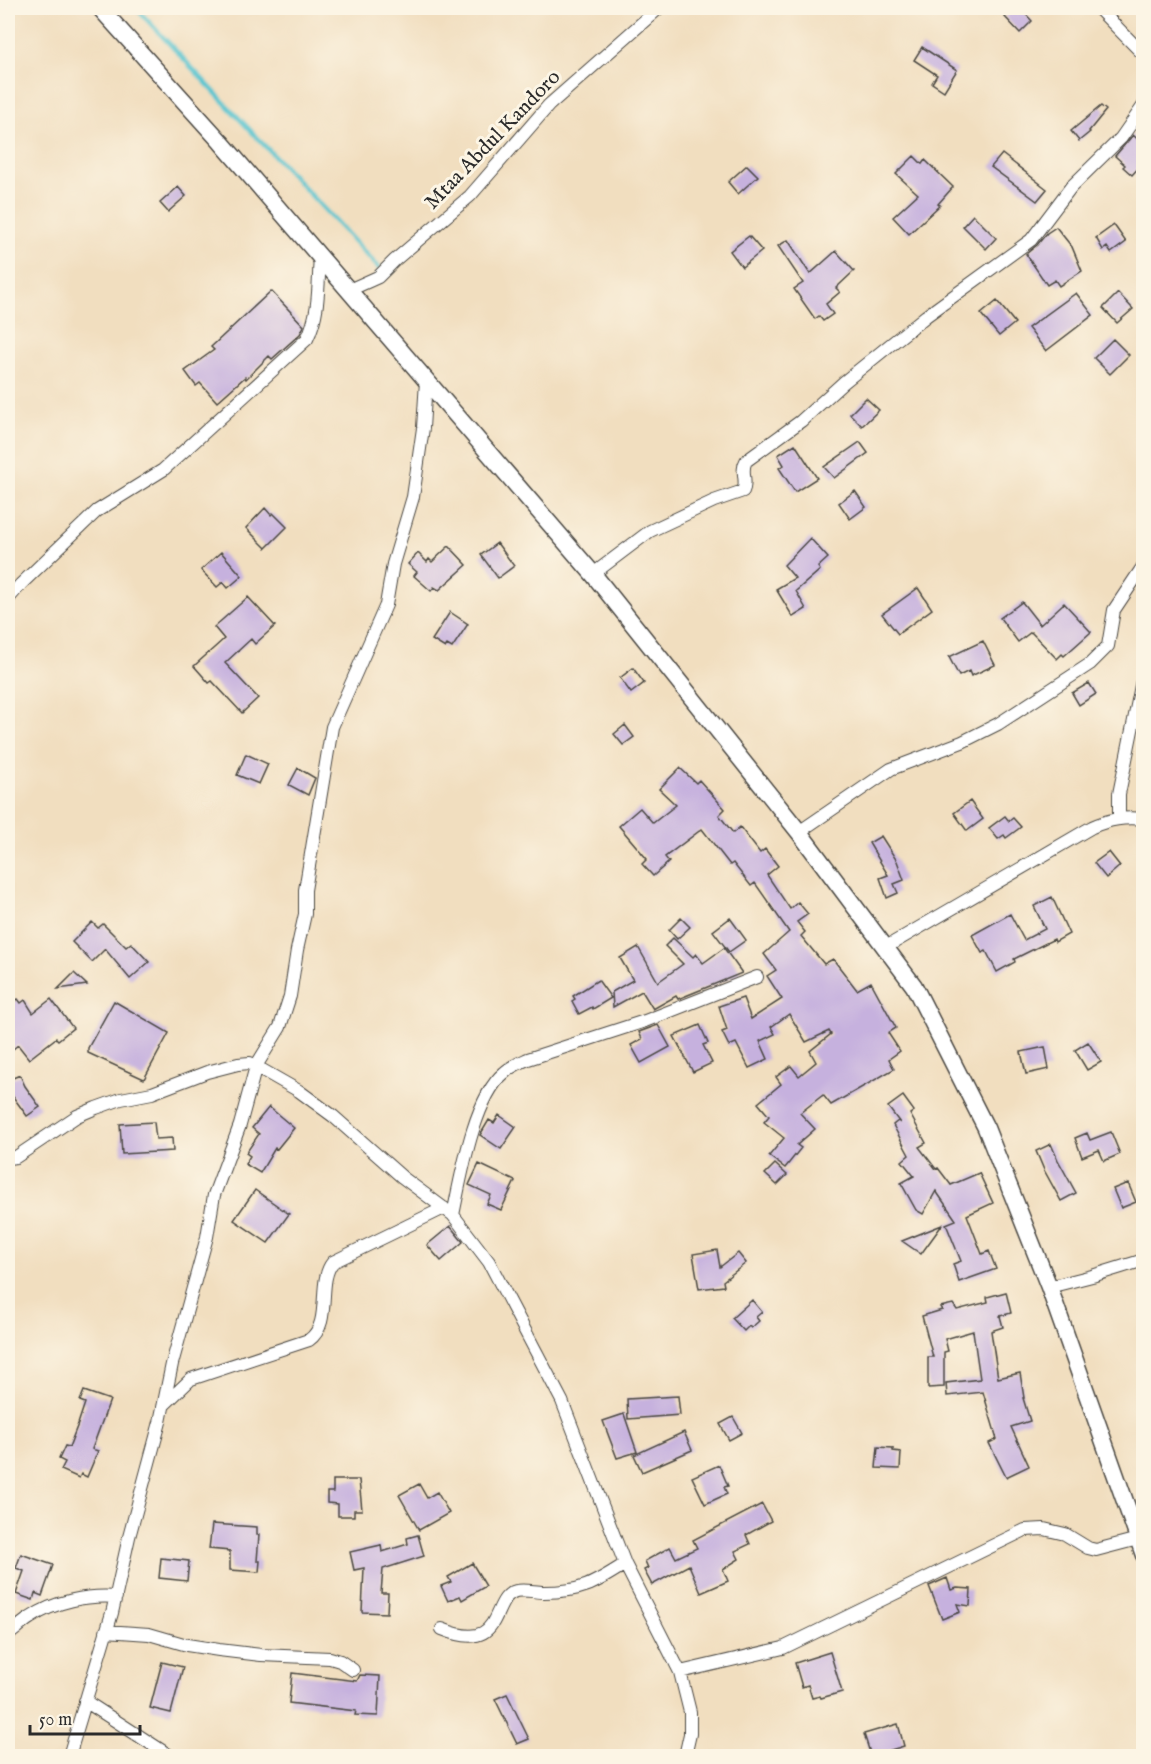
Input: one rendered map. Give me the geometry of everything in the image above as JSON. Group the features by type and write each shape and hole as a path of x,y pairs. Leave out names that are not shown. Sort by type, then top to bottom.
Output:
{"main road":[{"path":"100,8 320,255 593,574 799,832 914,986 986,1128 1049,1287 1139,1535"}],"street":[{"name":"Mtaa Abdul Kandoro","path":"350,290 378,277 394,260 470,196 549,105 659,8"},
{"path":"1098,8 1143,55"},
{"path":"593,574 650,531 714,501 743,491 745,488 743,468 746,460 801,421 844,382 926,316 1030,240 1071,187 1121,138 1143,105"},
{"path":"8,599 98,511 163,470 307,339 314,325 320,255"},
{"path":"69,1756 116,1597 164,1405 172,1364 207,1237 214,1195 240,1125 255,1066 280,1027 290,996 305,914 305,890 332,727 386,604 393,564 413,497 423,428 426,381"},
{"path":"799,832 891,769 962,742 998,724 1090,664 1108,646 1114,610 1143,565"},
{"path":"1119,818 1119,794 1143,671"},
{"path":"886,947 1092,827 1119,818 1143,819"},
{"path":"449,1212 466,1152 486,1099 502,1074 528,1059 645,1021 757,976"},
{"path":"8,1158 16,1157 77,1116 96,1108 121,1099 152,1093 207,1072 250,1063 299,1091 333,1116 402,1177 449,1212 489,1262 562,1401 625,1564 680,1672 690,1712 690,1734 685,1756"},
{"path":"164,1405 192,1379 309,1340 316,1335 321,1323 329,1267 333,1262 449,1212"},
{"path":"1049,1287 1143,1260"},
{"path":"680,1672 783,1648 1025,1530 1044,1529 1065,1534 1088,1548 1096,1550 1139,1535"},
{"path":"442,1629 458,1635 482,1632 491,1627 506,1597 514,1591 542,1592 583,1589 625,1564"},
{"path":"8,1635 31,1617 52,1607 89,1596 116,1597"},
{"path":"106,1631 149,1634 187,1645 219,1650 261,1655 330,1658 340,1661 353,1670"},
{"path":"85,1701 170,1756"}],"building":[{"path":"1016,8 1020,8 1032,21 1020,33 1005,17"},
{"path":"922,47 957,70 944,91 932,83 937,75 914,60"},
{"path":"1101,106 1106,110 1090,132 1079,141 1071,131"},
{"path":"1133,135 1143,144 1143,163 1132,175 1115,156"},
{"path":"1002,154 1047,189 1037,201 991,167"},
{"path":"914,156 922,164 925,160 953,187 938,204 940,205 909,234 893,217 918,194 896,174"},
{"path":"747,165 758,176 738,194 728,182"},
{"path":"178,187 186,196 168,212 160,203"},
{"path":"973,215 996,238 986,249 963,226"},
{"path":"1114,225 1126,242 1111,253 1107,247 1103,250 1096,238"},
{"path":"1056,227 1072,247 1082,271 1059,286 1055,280 1047,285 1026,254"},
{"path":"749,236 762,251 742,267 730,251"},
{"path":"788,240 810,274 836,251 854,271 836,288 840,292 826,304 833,314 823,321 819,316 815,319 794,289 803,283 778,246"},
{"path":"271,291 304,326 300,334 272,359 269,356 246,379 245,377 217,402 200,383 196,386 185,371 214,350 211,347"},
{"path":"1076,293 1093,315 1046,351 1028,328"},
{"path":"1118,293 1133,309 1117,323 1103,308"},
{"path":"997,301 1015,323 999,336 981,314"},
{"path":"1113,339 1129,355 1110,374 1094,358"},
{"path":"866,398 879,410 862,426 850,414"},
{"path":"860,442 868,453 834,478 824,467"},
{"path":"795,444 817,478 795,492 779,468 784,465 778,455"},
{"path":"855,491 866,507 850,519 839,503"},
{"path":"265,508 287,527 266,548 246,528"},
{"path":"810,538 828,558 818,567 820,570 796,591 806,609 793,617 776,589 795,578 784,565"},
{"path":"497,543 514,566 498,578 481,555"},
{"path":"449,546 467,565 439,590 434,587 431,591 414,576 417,572 408,564 418,553 427,562 429,559 432,562"},
{"path":"221,552 242,576 228,588 223,582 217,587 201,570"},
{"path":"918,588 932,609 898,634 882,614"},
{"path":"248,597 275,626 255,644 251,639 225,663 258,698 242,713 212,681 209,683 194,666 224,639 214,627"},
{"path":"1022,602 1040,625 1064,603 1091,632 1064,656 1062,654 1057,659 1031,632 1018,642 1000,618"},
{"path":"450,612 468,624 452,648 447,645 445,648 432,640"},
{"path":"983,641 995,665 971,676 969,671 959,676 949,657"},
{"path":"633,668 644,683 631,693 620,678"},
{"path":"1089,683 1096,694 1079,705 1072,693"},
{"path":"625,725 634,737 623,745 614,734"},
{"path":"246,754 268,764 259,784 237,775"},
{"path":"298,768 315,778 308,795 289,785"},
{"path":"680,768 696,783 699,780 725,809 719,815 733,833 740,827 760,853 765,849 778,866 767,875 790,909 798,902 808,914 797,922 805,932 801,936 824,964 833,959 857,990 871,982 896,1028 888,1033 900,1051 889,1059 894,1069 831,1105 823,1095 800,1113 815,1129 797,1145 801,1148 785,1168 769,1156 784,1138 764,1122 769,1116 758,1103 781,1084 776,1077 791,1066 799,1076 816,1062 810,1051 831,1034 829,1031 806,1042 789,1014 771,1027 775,1034 760,1041 768,1059 749,1068 736,1043 729,1046 722,1032 727,1030 719,1006 743,998 751,1019 782,999 767,976 776,970 764,954 789,932 755,883 751,886 733,863 730,865 702,829 665,857 669,862 653,876 642,864 647,859 619,826 640,808 653,823 676,805 659,789"},
{"path":"970,801 983,819 967,831 954,813"},
{"path":"1005,816 1009,821 1013,818 1021,827 1006,838 1004,835 998,839 989,828"},
{"path":"881,836 897,861 904,880 894,884 898,893 887,898 880,878 888,875 869,843"},
{"path":"1109,852 1120,866 1106,878 1094,863"},
{"path":"1052,897 1069,934 1014,959 1015,962 997,972 986,951 982,953 972,935 1010,914 1024,940 1045,929 1034,906"},
{"path":"681,918 690,927 677,939 669,930"},
{"path":"730,918 746,940 729,952 713,931"},
{"path":"92,922 98,928 103,924 126,947 131,943 149,962 130,979 105,949 92,962 72,942"},
{"path":"673,938 693,957 696,954 703,963 724,948 742,973 678,999 676,996 653,1009 642,991 613,1007 612,992 633,980 620,958 638,947 658,982 683,964 665,946"},
{"path":"74,973 87,985 58,989"},
{"path":"598,980 611,998 579,1014 572,1001 575,999 573,996"},
{"path":"18,999 21,1003 25,1000 33,1013 51,999 73,1028 29,1059 18,1045 8,1053 8,1006"},
{"path":"114,1001 169,1033 144,1079 88,1053 88,1048"},
{"path":"658,1025 670,1047 641,1063 631,1045 642,1039 639,1032"},
{"path":"700,1025 708,1043 703,1045 712,1063 693,1072 674,1036"},
{"path":"1088,1042 1101,1062 1087,1070 1075,1050"},
{"path":"1045,1047 1049,1069 1026,1074 1021,1052"},
{"path":"20,1075 40,1107 27,1116 11,1094 8,1095 8,1080"},
{"path":"903,1096 914,1111 910,1114 926,1143 919,1147 951,1185 979,1173 993,1203 967,1215 982,1254 989,1251 996,1269 959,1282 953,1264 961,1261 946,1224 956,1220 936,1191 923,1214 916,1210 901,1183 914,1176 902,1161 909,1155 893,1125 898,1121 900,1123 888,1107"},
{"path":"269,1107 294,1128 277,1149 275,1148 260,1173 245,1164 250,1156 246,1153 259,1134 252,1128"},
{"path":"499,1115 516,1127 501,1149 480,1135 489,1120 494,1123"},
{"path":"154,1122 156,1139 172,1138 173,1151 122,1154 120,1124"},
{"path":"1111,1132 1120,1154 1104,1161 1099,1150 1082,1157 1075,1138 1087,1133 1090,1140"},
{"path":"1051,1144 1076,1193 1061,1201 1036,1151"},
{"path":"479,1164 515,1181 501,1210 487,1204 491,1195 469,1185"},
{"path":"775,1164 787,1175 777,1185 765,1174"},
{"path":"1128,1183 1136,1202 1121,1208 1113,1189"},
{"path":"255,1190 289,1214 268,1243 234,1220"},
{"path":"942,1225 921,1254 902,1241"},
{"path":"450,1226 463,1242 441,1261 427,1245"},
{"path":"717,1250 720,1267 738,1253 746,1263 723,1281 724,1286 699,1289 693,1254"},
{"path":"1006,1292 1011,1313 1000,1316 1003,1327 991,1331 998,1378 1020,1373 1023,1398 1030,1421 1011,1427 1029,1466 1006,1477 989,1443 997,1439 983,1392 947,1396 946,1383 980,1379 973,1331 945,1339 948,1351 944,1352 944,1387 928,1388 928,1357 933,1357 922,1316 942,1310 940,1307 953,1304 957,1310 988,1302 987,1297"},
{"path":"752,1300 762,1312 756,1317 759,1321 744,1331 732,1318"},
{"path":"84,1391 110,1400 92,1449 98,1451 87,1477 81,1474 79,1478 61,1470 65,1462 59,1459 65,1446 69,1447 78,1424 85,1403 80,1401"},
{"path":"678,1396 680,1415 628,1419 627,1399"},
{"path":"624,1414 637,1452 617,1458 603,1421"},
{"path":"733,1417 742,1433 729,1440 720,1424"},
{"path":"684,1432 692,1450 642,1472 634,1455"},
{"path":"878,1447 893,1448 893,1451 901,1452 900,1469 876,1468"},
{"path":"719,1465 728,1486 724,1487 727,1494 705,1504 692,1477"},
{"path":"333,1480 359,1480 362,1510 354,1510 354,1516 338,1516 338,1504 327,1503 327,1492 333,1492"},
{"path":"419,1484 427,1498 437,1492 449,1513 419,1530 399,1495"},
{"path":"762,1504 771,1521 746,1535 750,1544 735,1551 739,1559 723,1569 728,1581 701,1593 689,1565 652,1585 644,1570 648,1568 645,1561 670,1547 676,1558 697,1548 693,1540"},
{"path":"212,1524 257,1527 259,1572 230,1570 230,1551 209,1549"},
{"path":"418,1535 424,1556 383,1569 381,1593 388,1593 387,1613 362,1612 364,1568 354,1570 350,1552 381,1545 382,1552 408,1544 407,1538"},
{"path":"21,1554 53,1565 42,1596 35,1593 33,1600 16,1594 24,1571 16,1568"},
{"path":"161,1558 189,1561 187,1581 159,1578"},
{"path":"472,1563 486,1586 462,1600 460,1596 448,1601 441,1586 451,1582 448,1577"},
{"path":"947,1578 951,1590 971,1589 970,1606 957,1604 960,1612 942,1619 929,1586"},
{"path":"830,1652 842,1692 812,1698 808,1685 802,1687 795,1663"},
{"path":"162,1662 183,1667 171,1713 150,1708"},
{"path":"292,1673 357,1681 360,1675 380,1676 378,1716 355,1715 356,1711 289,1703"},
{"path":"507,1694 529,1739 517,1744 495,1699"},
{"path":"898,1724 904,1746 871,1756 864,1734"}],"waterway":[{"path":"136,8 379,268"}]}
